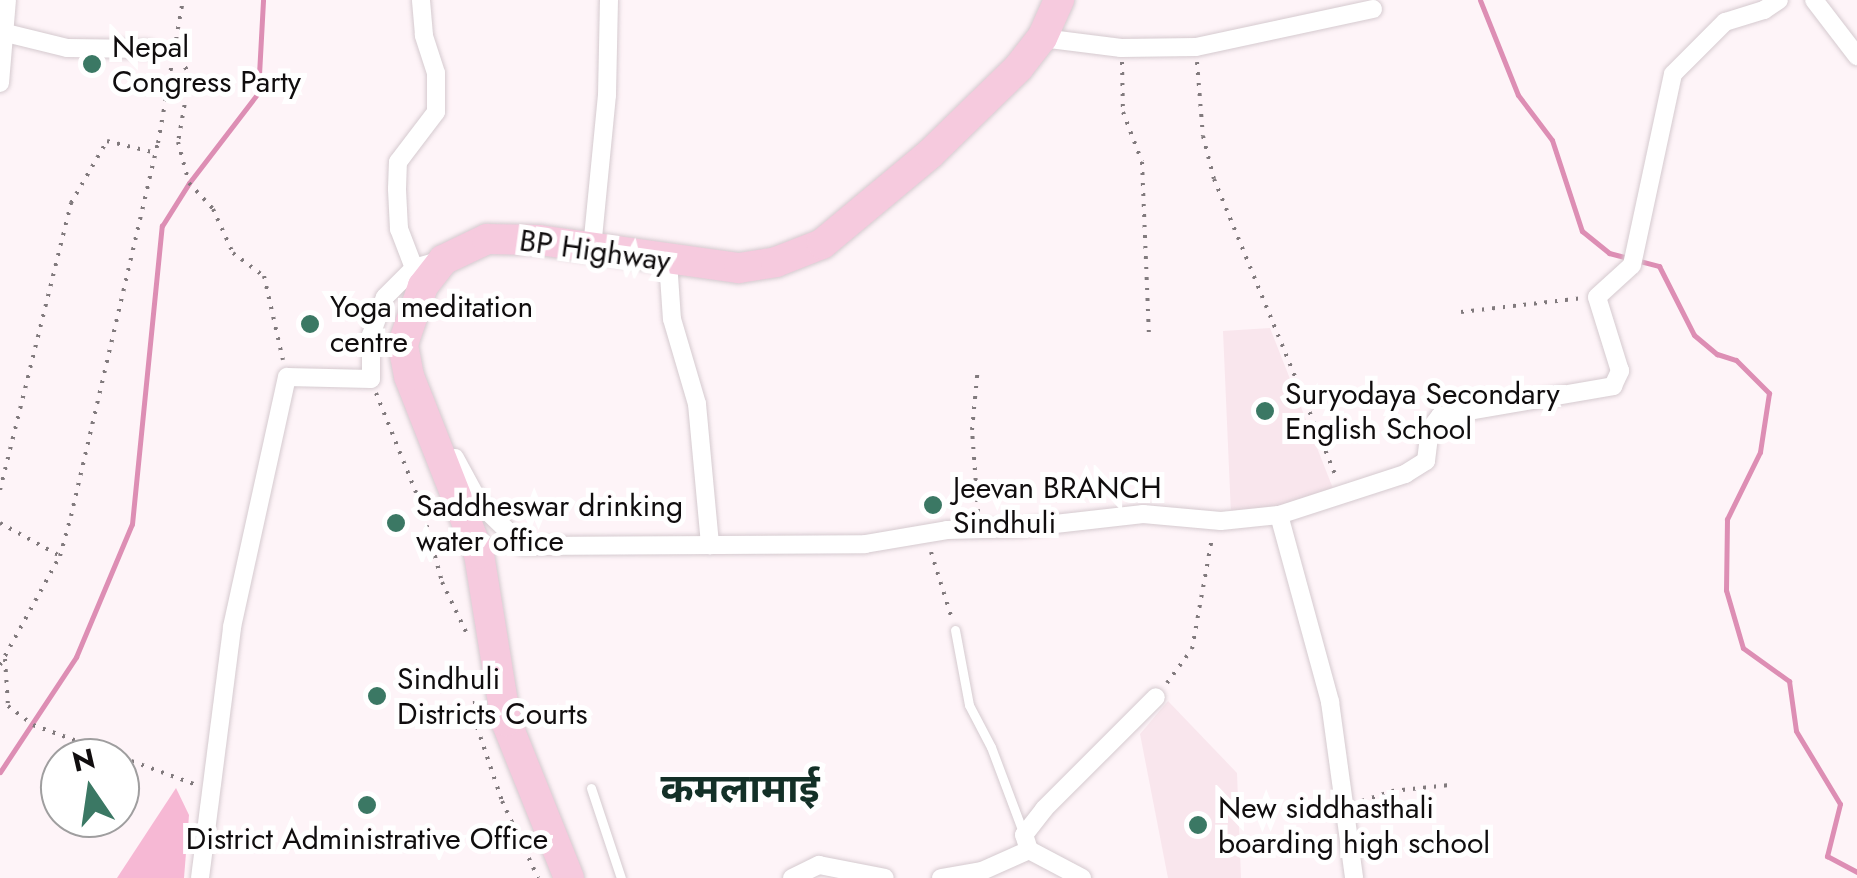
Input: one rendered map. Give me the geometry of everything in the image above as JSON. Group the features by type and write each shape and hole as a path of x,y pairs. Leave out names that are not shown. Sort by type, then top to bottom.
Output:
{"highway":[{"name":"BP Highway","path":"429,264 487,239 592,248 739,268 776,262 822,244 930,154 1019,67 1042,38 1058,0"},
{"path":"429,264 403,344 408,376 479,554 506,721 570,878"}],"street":[{"path":"0,83 6,0"},
{"path":"200,878 232,628 287,378 371,379 372,336 385,297 429,264 398,229 398,162 436,112 436,73 424,34 420,0"},
{"path":"592,248 607,95 608,0"},
{"path":"438,447 452,453 480,504 523,546 865,544 926,533 1143,514 1221,520 1279,515 1405,474 1426,461 1430,428 1440,416 1613,386 1620,371 1597,297 1632,265 1672,74 1725,22 1764,10 1779,0"},
{"path":"1814,0 1857,56"},
{"path":"1042,38 1121,48 1196,47 1373,9"},
{"path":"6,33 67,48 148,49"},
{"path":"668,260 672,320 696,404 710,545"},
{"path":"1279,515 1330,702 1348,806 1354,878"},
{"path":"941,878 982,872 1026,842 1078,771 1156,697"},
{"path":"1026,842 1082,878"},
{"path":"792,878 819,865 846,875 885,878"}],"lane":[{"path":"955,630 969,706 990,747 1026,842"},
{"path":"591,788 621,878"}],"path":[{"path":"0,666 60,556 156,153 183,0"},
{"path":"1196,47 1204,136 1214,179 1343,494"},
{"path":"1121,48 1123,112 1142,162 1148,337"},
{"path":"173,50 190,74 178,142 189,183 213,209 233,253 264,276 287,378"},
{"path":"0,490 71,203 107,141 156,153"},
{"path":"1461,312 1597,297"},
{"path":"978,367 972,430 978,529"},
{"path":"371,379 422,504 442,582 470,642"},
{"path":"1156,697 1192,650 1201,619 1206,566 1221,520"},
{"path":"0,523 60,556"},
{"path":"926,533 955,630"},
{"path":"4,654 8,706 33,725 212,791"},
{"path":"473,676 477,727 502,801 538,878"},
{"path":"1348,806 1392,792 1450,785"}],"shaded area":[{"name":"Suryodaya Secondary English School","path":"1270,328 1334,491 1280,508 1231,514 1223,331"},
{"name":"New siddhasthali boarding high school","path":"1168,701 1237,773 1241,878 1168,878 1140,734"},
{"path":"176,788 189,815 184,878 117,878"}],"waterway":[{"path":"0,772 76,657 132,524 162,226 189,183 258,93 263,0"},
{"path":"1480,0 1518,95 1552,140 1582,231 1609,253 1659,266 1694,335 1717,354 1736,360 1769,393 1760,452 1727,519 1726,590 1743,648 1789,681 1796,731 1840,804 1827,856 1857,872"}],"place":[{"name":"Nepal Congress Party","path":"92,64"},
{"name":"Yoga meditation centre","path":"310,324"},
{"name":"Suryodaya Secondary English School","path":"1265,411"},
{"name":"Jeevan BRANCH Sindhuli","path":"933,505"},
{"name":"Saddheswar drinking water office","path":"396,523"},
{"name":"Sindhuli Districts Courts","path":"377,696"},
{"name":"District Administrative Office","path":"367,805"},
{"name":"New siddhasthali boarding high school","path":"1198,825"}],"district":[{"name":"कमलामाई","path":"740,788"}]}
